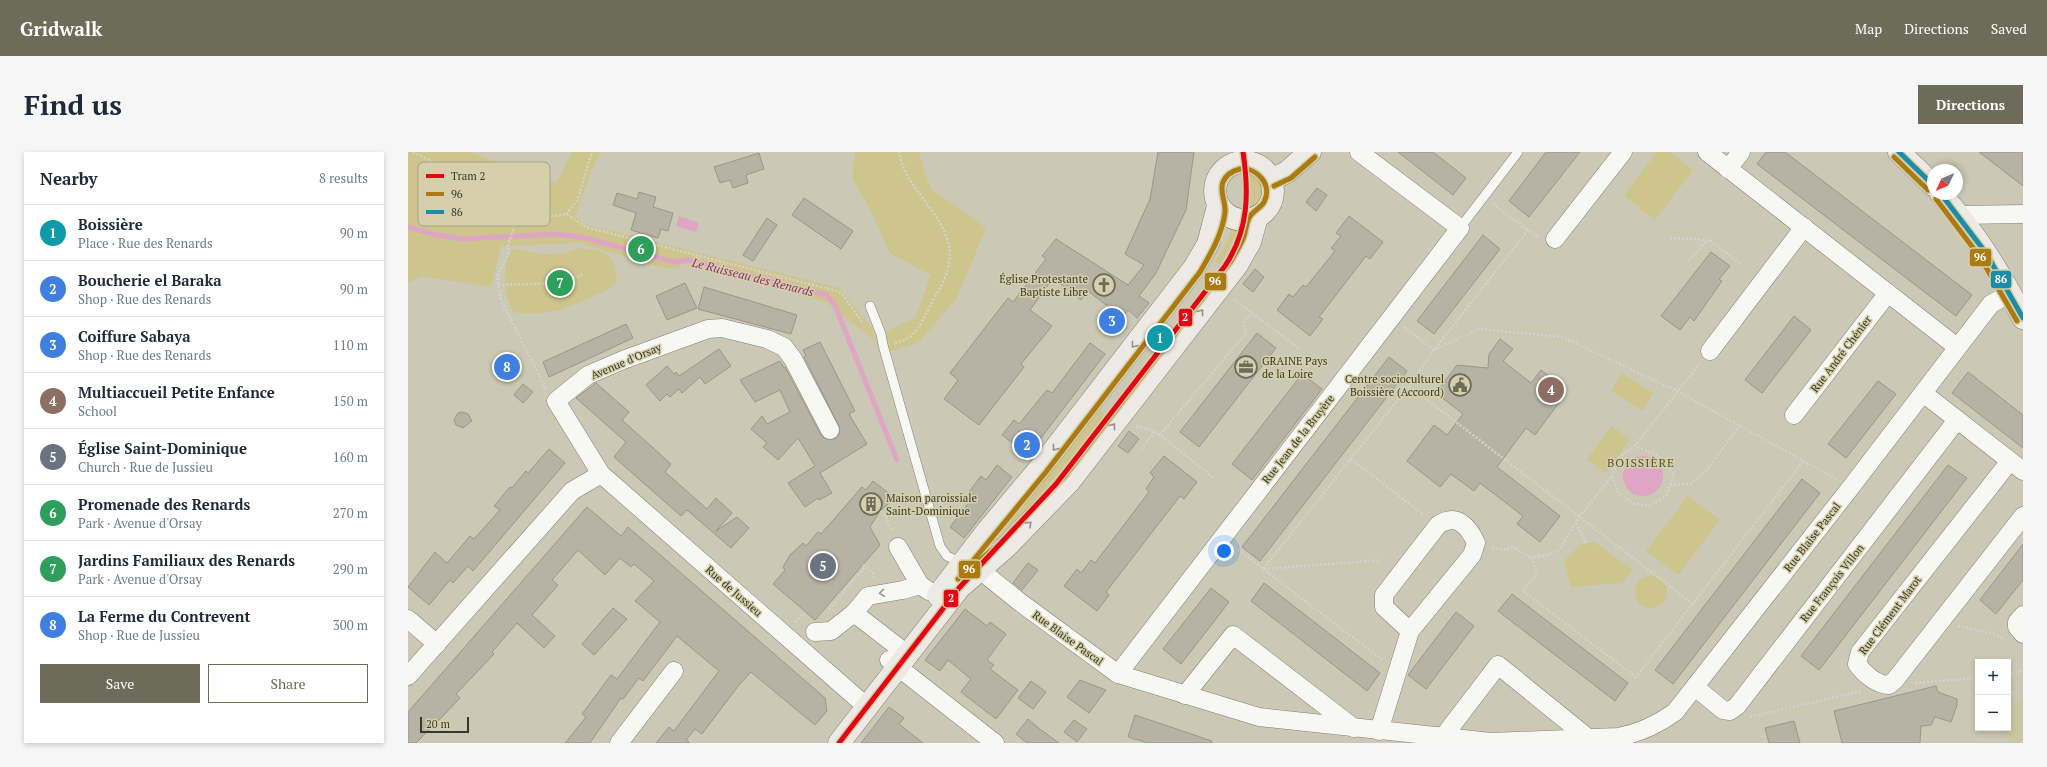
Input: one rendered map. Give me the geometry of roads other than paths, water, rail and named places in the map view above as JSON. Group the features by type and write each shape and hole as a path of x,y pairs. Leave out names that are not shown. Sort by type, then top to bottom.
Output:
{"street":[{"path":"1217,178 1225,168 1248,157 1263,169 1271,180 1273,190 1272,201 1266,210 1257,217 1246,220 1234,219 1226,215 1218,206 1214,192 1220,152"},
{"path":"1271,180 1287,172 1310,152"},
{"path":"1359,152 1460,228"},
{"path":"1555,239 1623,152"},
{"path":"1707,152 1958,347"},
{"path":"1728,169 1741,152"},
{"path":"1899,152 1927,178"},
{"path":"1946,200 1960,215 1986,251 2018,305"},
{"path":"970,567 1040,468 1194,268 1208,244 1218,206"},
{"path":"1960,215 2023,214"},
{"path":"839,743 862,703 895,658 941,588 1040,514 1069,482 1237,265 1250,242 1257,217"},
{"path":"1710,350 1804,227"},
{"name":"Rue Jean de la Bruyère","path":"1118,674 1460,228"},
{"name":"Rue André Chénier","path":"1794,415 1888,293"},
{"name":"Rue Blaise Pascal","path":"970,567 986,574 1021,603 1118,674 1185,696 1259,717 1491,742 1630,735 1660,723 1675,712 1851,488 1991,304 2018,305"},
{"name":"Avenue d'Orsay","path":"556,401 588,375 623,360 708,329 722,328 767,339 784,348 794,359 830,430"},
{"path":"1923,393 2016,466"},
{"name":"Rue de Jussieu","path":"556,401 601,474 862,703"},
{"name":"Rue François Villon","path":"1695,687 1723,710 1730,711 1737,706 1957,420"},
{"name":"Rue Clément Marot","path":"2016,466 1860,652 1857,664 1861,669 1881,685 1889,685 1895,680 2023,516"},
{"path":"408,676 572,491 601,474"},
{"path":"1379,731 1410,631 1472,555 1476,543 1471,531 1457,520 1447,519 1438,525 1384,595 1384,607 1410,631"},
{"path":"898,547 941,588"},
{"path":"813,627 831,631 854,613 868,596 903,590 941,588"},
{"path":"854,613 895,658 996,743"},
{"path":"2017,639 2017,622 2023,615"},
{"path":"408,619 436,644"},
{"path":"1185,696 1233,635 1354,728"},
{"path":"1443,737 1498,665 1588,738"},
{"path":"618,743 674,671"},
{"path":"824,743 862,703"}],"lane":[{"path":"1460,228 1518,152"},
{"path":"870,306 881,334 940,546 947,556 970,567"}],"waterway":[{"name":"Le Ruisseau des Renards","path":"408,227 437,235 461,239 556,234 586,238 674,262 689,260 826,295 834,303 897,460"}],"tram line":[{"name":"2","path":"839,743 959,588 1056,484 1225,266 1239,239 1243,225 1246,196 1243,152"}],"place":[{"name":"Promenade des Renards","path":"641,249"},
{"name":"Jardins Familiaux des Renards","path":"560,283"},
{"name":"Église Protestante Baptiste Libre","path":"1104,285"},
{"name":"Coiffure Sabaya","path":"1112,321"},
{"name":"Boissière","path":"1160,338"},
{"name":"La Ferme du Contrevent","path":"507,367"},
{"name":"GRAINE Pays de la Loire","path":"1246,367"},
{"name":"Centre socioculturel Boissière (Accoord)","path":"1460,385"},
{"name":"Multiaccueil Petite Enfance","path":"1551,390"},
{"name":"Boucherie el Baraka","path":"1027,445"},
{"name":"Maison paroissiale Saint-Dominique","path":"871,504"},
{"name":"Église Saint-Dominique","path":"823,566"}],"district":[{"name":"BOISSIÈRE","path":"1641,462"}]}
